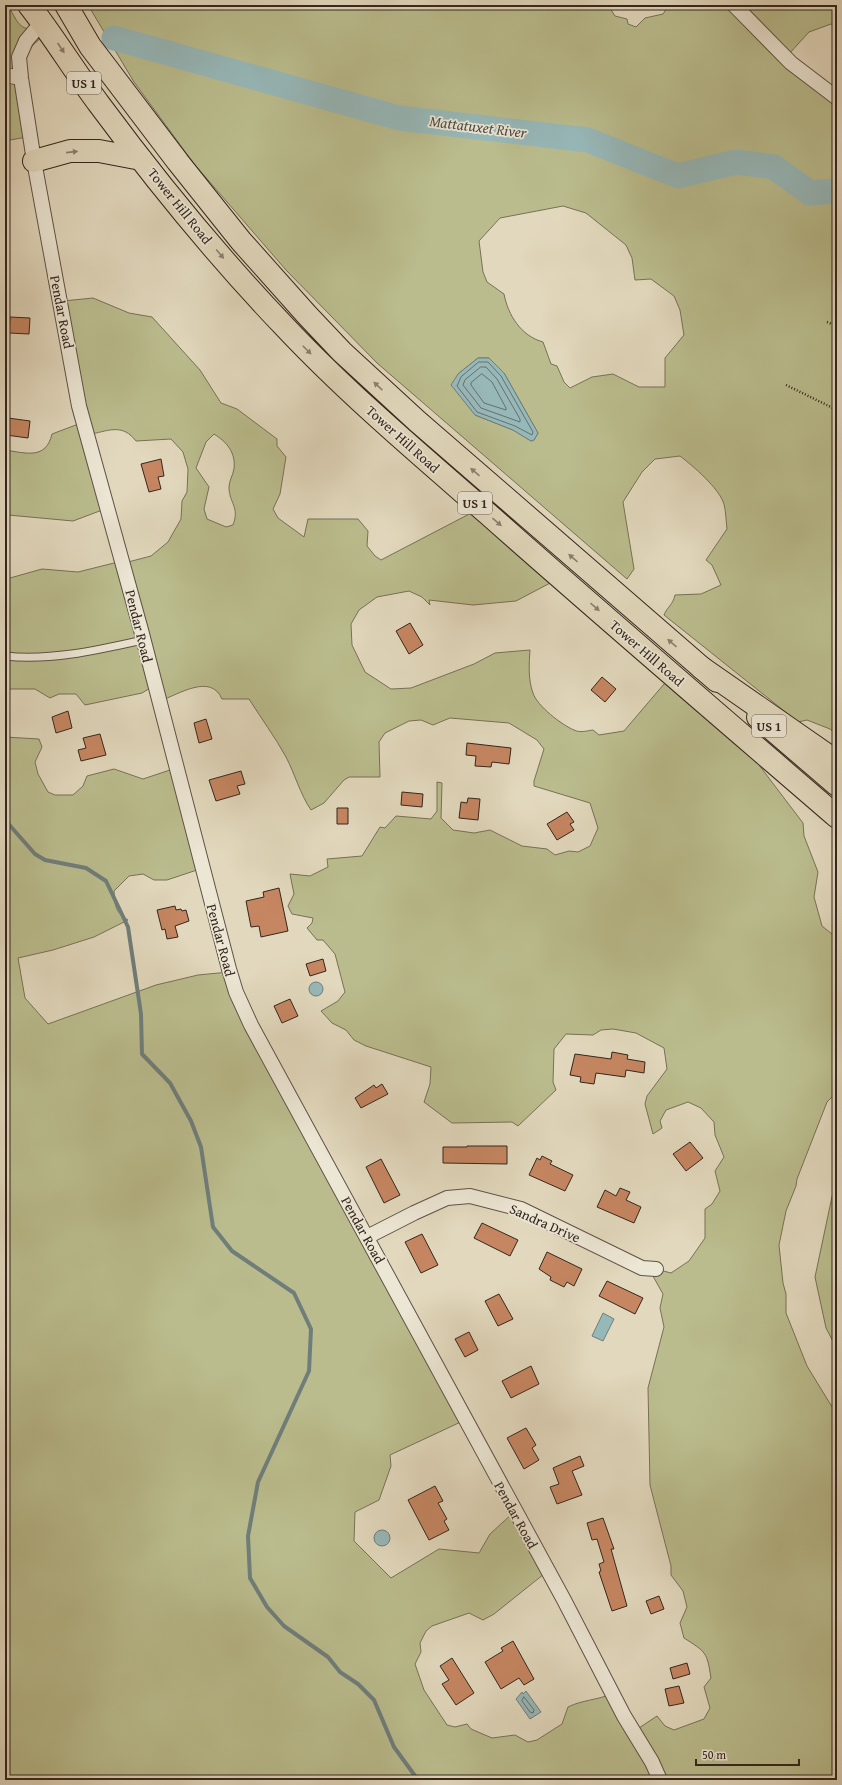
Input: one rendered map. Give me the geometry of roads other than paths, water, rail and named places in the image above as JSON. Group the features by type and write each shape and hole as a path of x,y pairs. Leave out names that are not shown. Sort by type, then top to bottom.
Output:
{"highway":[{"name":"Tower Hill Road","path":"66,5 90,46 178,162 246,246 342,352 417,421 837,785"},
{"name":"Tower Hill Road","path":"36,13 97,102 141,159 254,295 286,329 357,398 534,555 837,817"},
{"path":"34,161 70,151 99,151 141,159"},
{"path":"702,668 804,741 837,762"}],"street":[{"path":"734,5 791,63 837,98"},
{"name":"Pendar Road","path":"36,13 19,57 21,78 34,161 79,406 143,640 228,969 236,992 251,1025 367,1237 461,1414 564,1600 624,1716 652,1762 660,1780"},
{"path":"5,75 21,78"},
{"name":"Sandra Drive","path":"367,1237 447,1198 470,1196 521,1209 642,1268 656,1269"}],"lane":[{"path":"5,656 73,655 143,640"}],"water":[{"path":"478,358 489,358 504,373 538,433 534,440 531,441 513,430 475,415 451,385 458,374"},
{"path":"313,982 319,982 323,986 323,992 319,996 313,996 309,992 309,986"},
{"path":"603,1313 614,1319 603,1341 592,1336"},
{"path":"379,1530 385,1530 390,1535 388,1544 385,1546 379,1546 374,1541 374,1535"},
{"path":"526,1691 541,1712 530,1719 516,1699 522,1692 523,1694"}],"waterway":[{"name":"Mattatuxet River","path":"114,38 399,118 588,140 678,176 736,162 774,167 810,193 837,191"},
{"path":"5,820 35,854 45,860 86,868 106,881 128,927 141,1014 142,1054 170,1083 191,1121 201,1147 213,1227 232,1251 294,1293 311,1329 309,1371 258,1482 248,1536 250,1578 267,1607 284,1626 328,1657 340,1672 358,1684 374,1700 394,1747 418,1780"}]}
